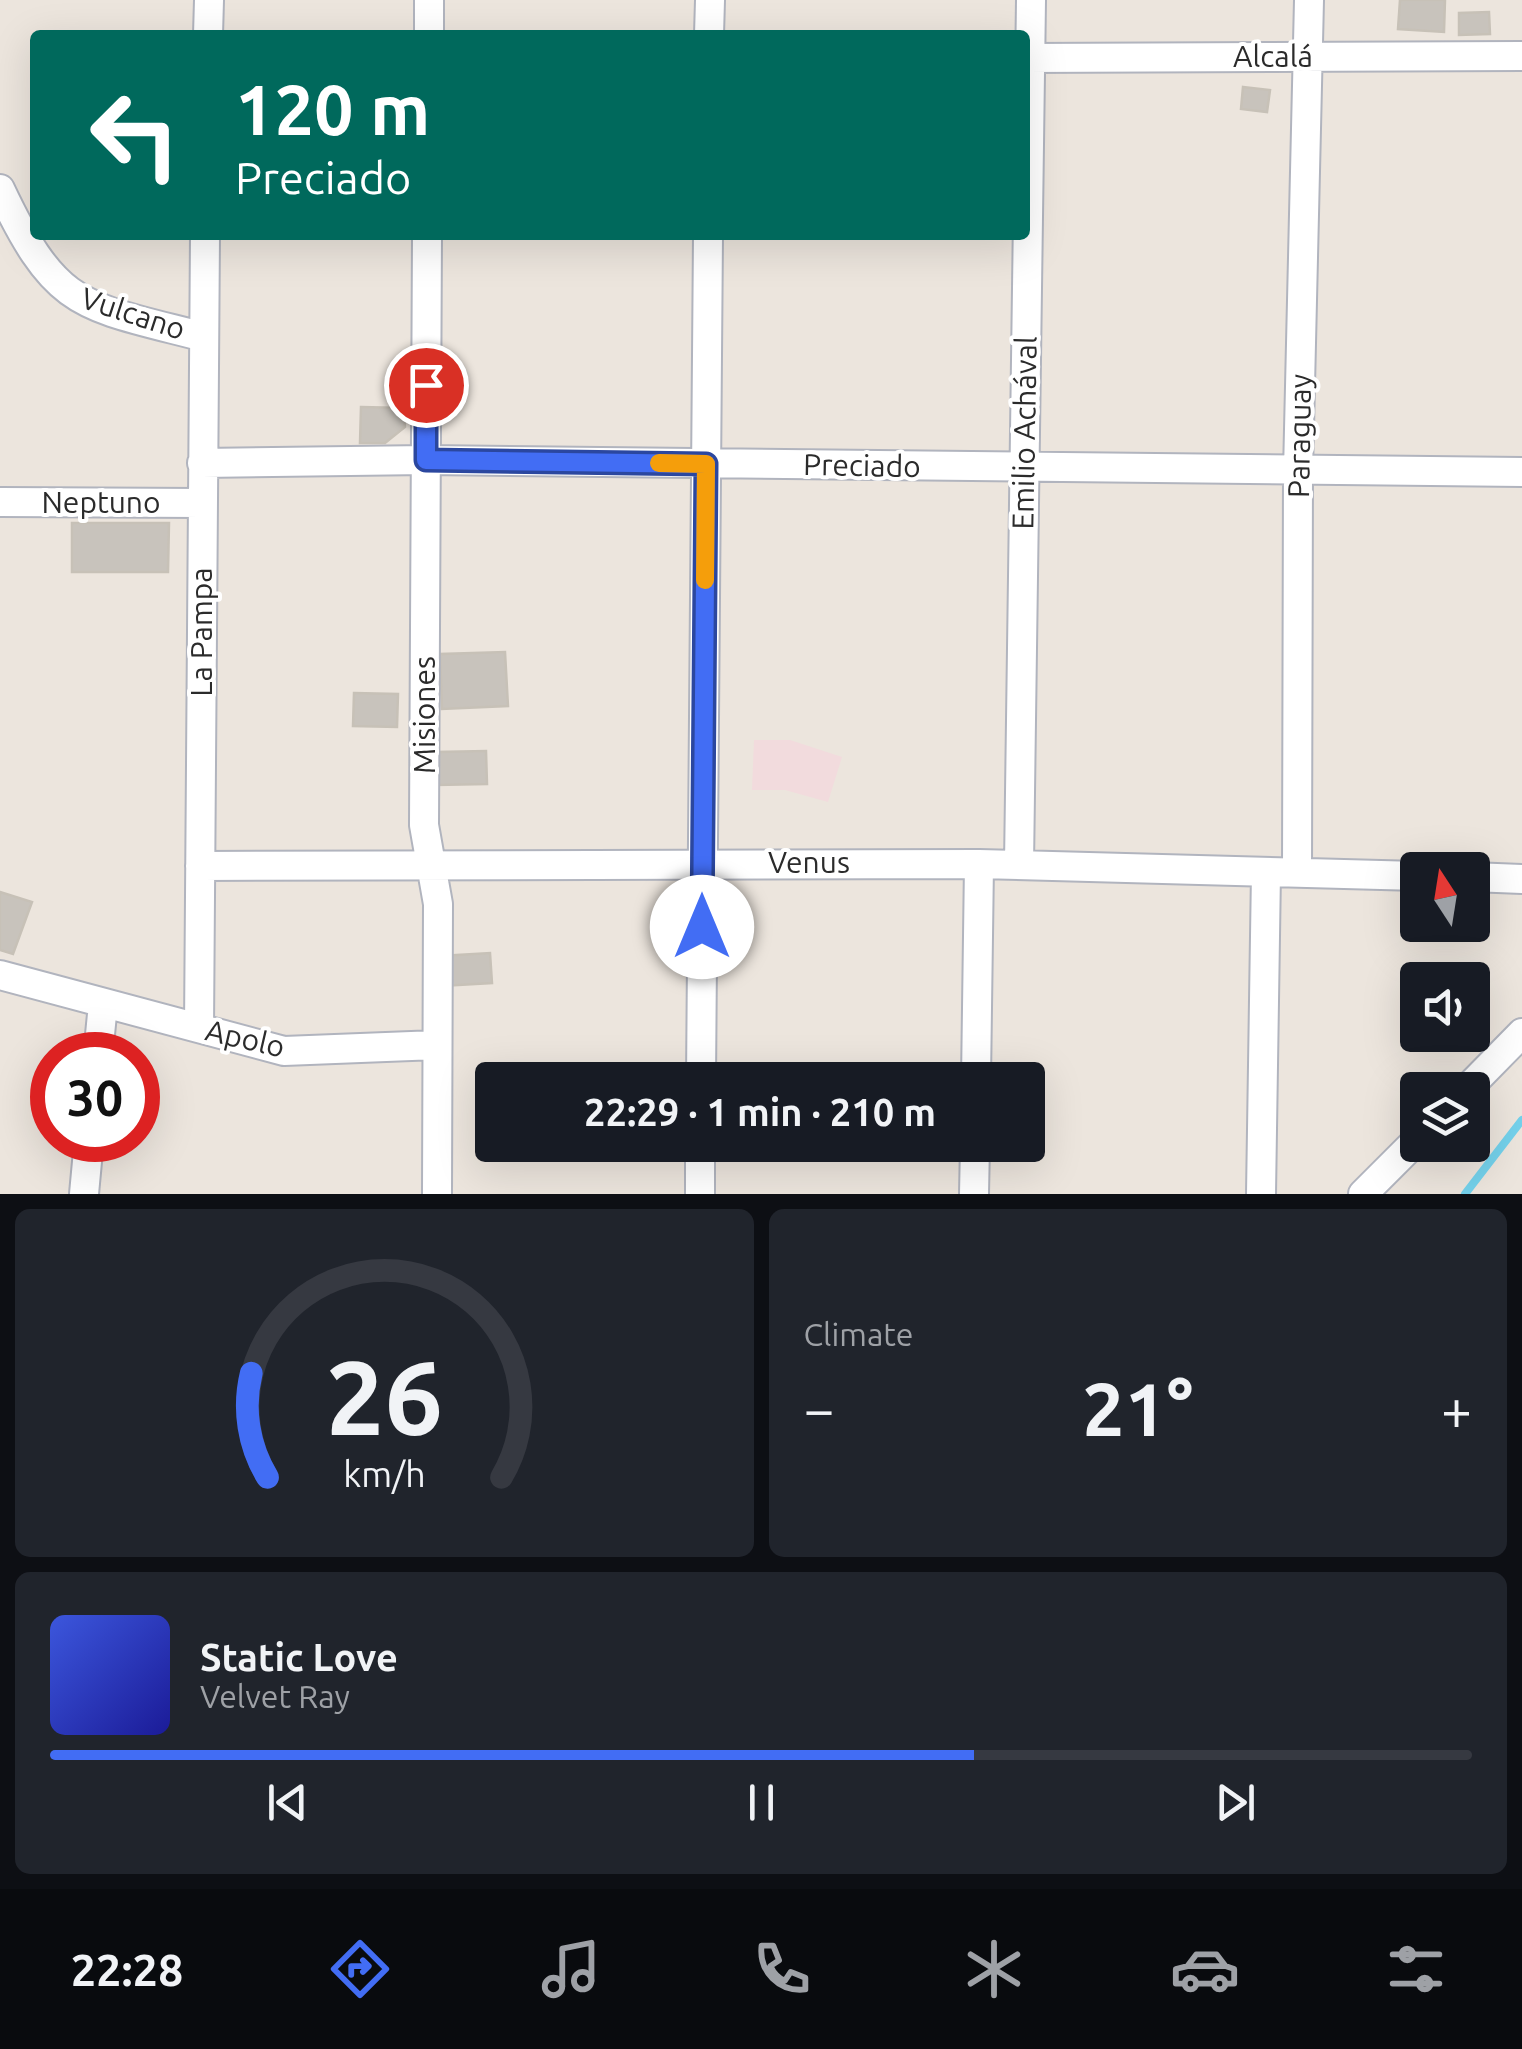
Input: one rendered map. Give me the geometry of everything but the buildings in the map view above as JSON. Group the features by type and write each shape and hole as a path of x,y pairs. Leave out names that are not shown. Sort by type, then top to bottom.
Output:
{"street":[{"path":"208,30 209,0"},
{"path":"429,30 430,0"},
{"path":"709,30 710,0"},
{"name":"Emilio Achával","path":"1029,30 1031,0"},
{"name":"Paraguay","path":"1296,872 1298,472 1309,0"},
{"name":"Alcalá","path":"1030,58 1522,56"},
{"name":"Vulcano","path":"0,189 29,250 48,276 72,295 110,312 204,337"},
{"name":"La Pampa","path":"199,1028 205,240"},
{"name":"Misiones","path":"427,240 424,825 438,904 437,1194"},
{"path":"701,1062 708,240"},
{"name":"Emilio Achával","path":"1020,865 1027,240"},
{"name":"Preciado","path":"202,463 426,460 1522,472"},
{"name":"Neptuno","path":"0,502 202,504"},
{"path":"976,1062 979,864"},
{"name":"Venus","path":"200,866 979,864 1400,875"},
{"path":"1261,1194 1266,872"},
{"path":"1490,878 1522,879"},
{"name":"Apolo","path":"0,975 284,1051 437,1045"},
{"path":"100,1032 103,1004"},
{"path":"1484,1072 1522,1033"},
{"path":"1363,1194 1400,1157"},
{"path":"84,1194 87,1162"},
{"path":"700,1162 700,1194"},
{"path":"974,1194 975,1162"}],"shaded area":[{"path":"754,740 790,740 842,757 828,802 785,790 752,790"}],"waterway":[{"path":"1465,1194 1522,1120"}],"slow traffic":[{"path":"659,463 706,464 705,580"}],"route":[{"path":"426,385 426,460 706,464 702,927"}]}
